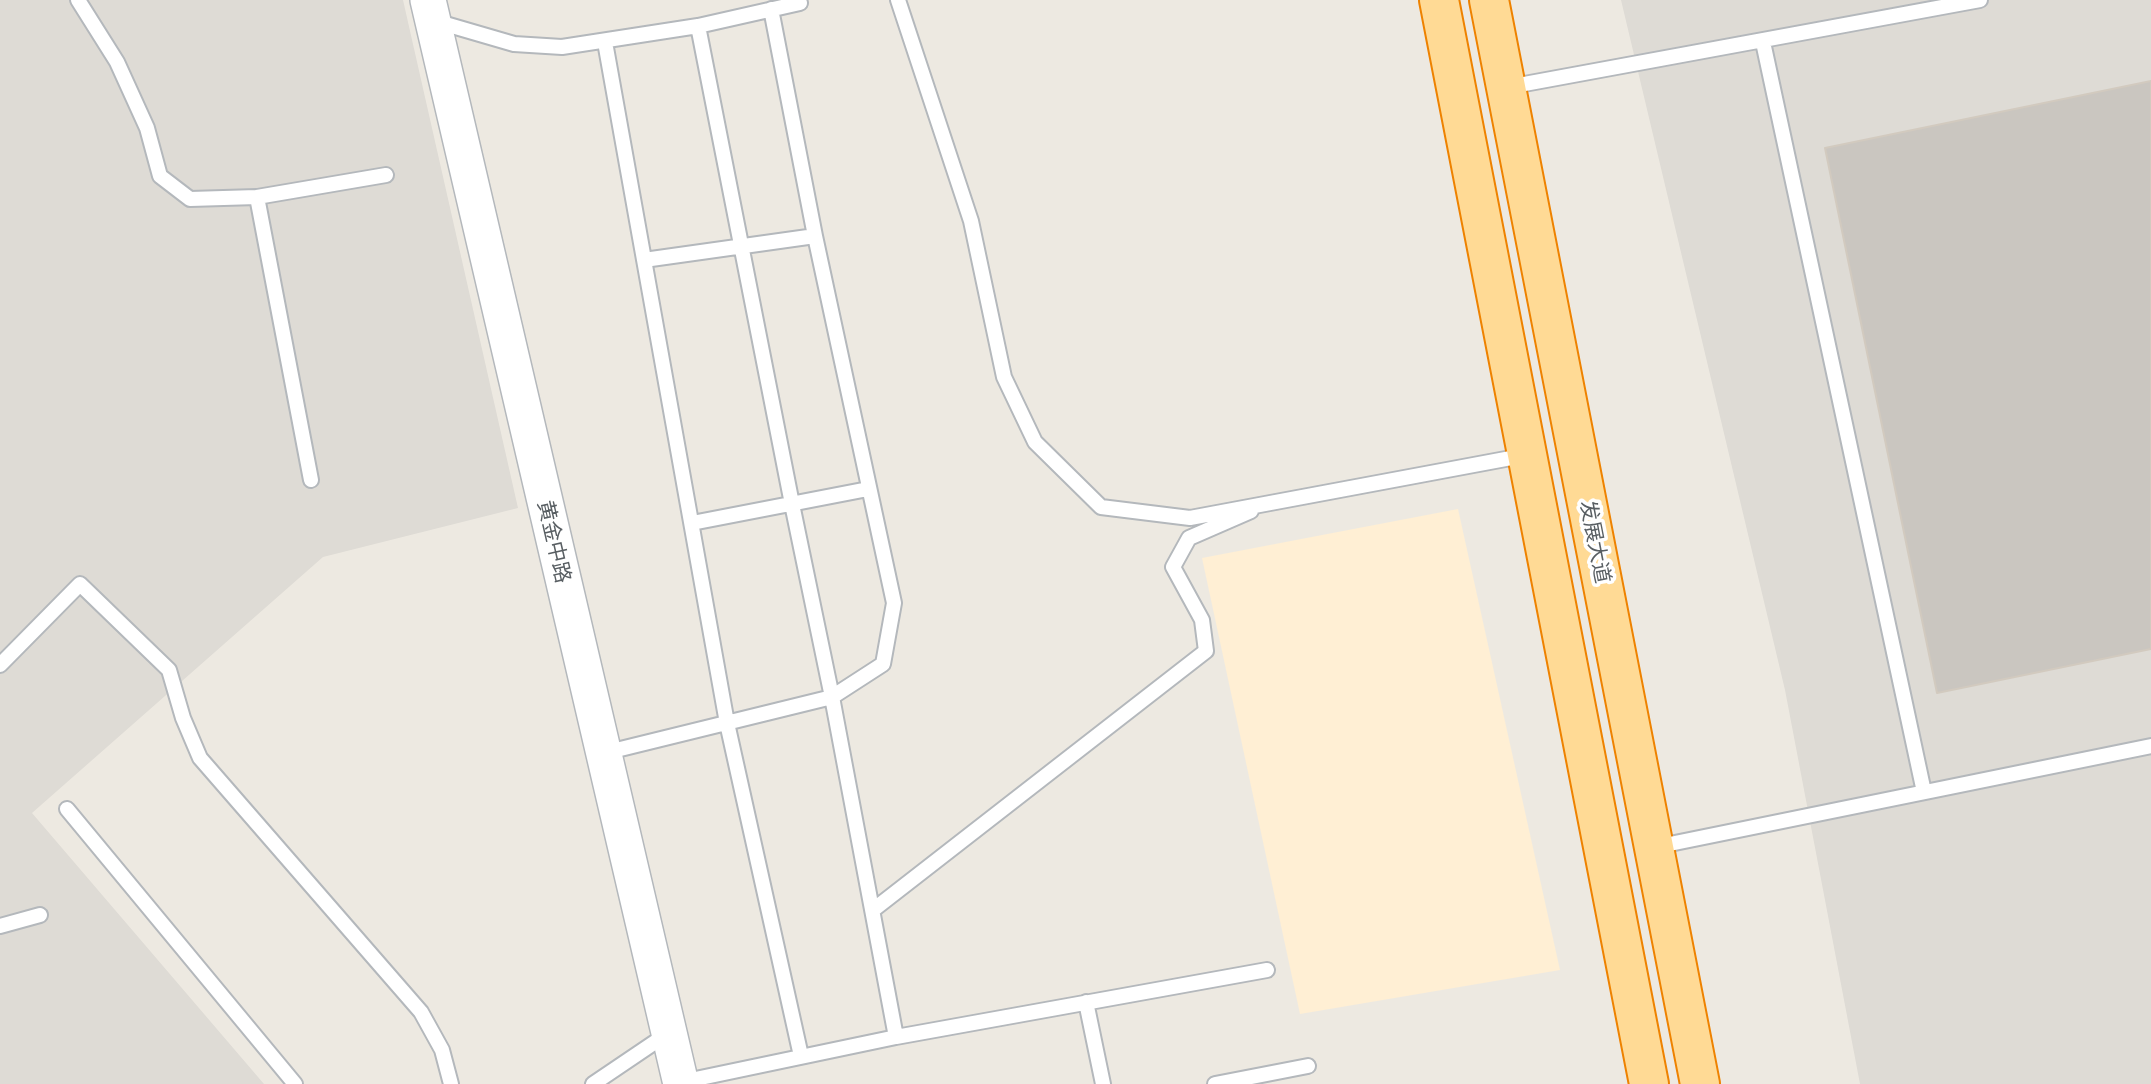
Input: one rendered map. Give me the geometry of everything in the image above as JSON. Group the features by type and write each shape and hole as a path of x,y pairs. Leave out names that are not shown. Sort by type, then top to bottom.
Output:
{"highway":[{"path":"1439,0 1649,1084"},
{"name":"发展大道","path":"1489,0 1700,1084"}],"street":[{"name":"黄金中路","path":"431,10 680,1083"}],"lane":[{"path":"78,0 117,62 147,128 160,176 190,199 257,197 386,175"},
{"path":"898,0 971,221 1004,377 1035,442 1101,507 1190,518 1527,455"},
{"path":"1506,87 1980,0"},
{"path":"431,10 514,44 562,47 698,26 800,2"},
{"path":"602,753 832,696 883,664 894,603 815,236 771,9"},
{"path":"698,26 832,696 896,1037"},
{"path":"605,41 727,723 801,1056"},
{"path":"1763,41 1924,792"},
{"path":"257,197 311,480"},
{"path":"645,260 815,236"},
{"path":"692,523 868,489"},
{"path":"873,910 1206,652 1202,620 1173,567 1189,538 1268,503"},
{"path":"0,665 80,584 169,670 183,718 200,758 421,1012 442,1050 451,1084"},
{"path":"1654,847 2151,746"},
{"path":"67,809 295,1084"},
{"path":"0,926 40,915"},
{"path":"680,1083 896,1037 1267,970"},
{"path":"1086,1002 1103,1084"},
{"path":"593,1084 670,1032"},
{"path":"1214,1084 1308,1066"}],"shaded area":[{"path":"0,0 403,0 518,508 323,557 32,813 264,1084 0,1084"},
{"path":"1621,0 2151,0 2151,1084 1860,1084 1785,690"},
{"path":"1458,509 1560,970 1300,1014 1202,558"}],"building":[{"path":"2151,81 2151,649 1937,693 1825,148"}]}
